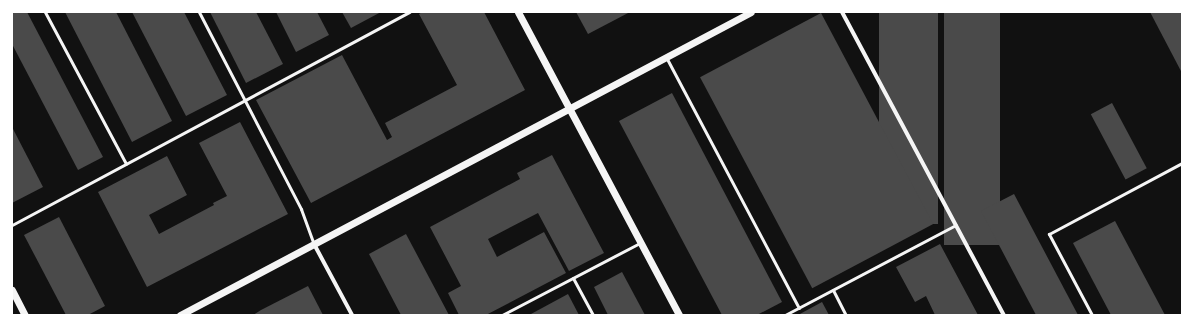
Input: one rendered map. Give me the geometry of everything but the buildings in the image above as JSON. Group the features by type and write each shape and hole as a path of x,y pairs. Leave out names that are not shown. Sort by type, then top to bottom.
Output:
{"street":[{"path":"518,12 679,315"},
{"path":"180,315 752,12"},
{"path":"842,12 1004,315"},
{"path":"314,244 352,315"},
{"path":"12,290 25,315"}],"lane":[{"path":"45,12 126,164"},
{"path":"199,12 301,209 314,244"},
{"path":"12,225 410,12"},
{"path":"666,57 799,308"},
{"path":"1092,315 1049,234 1182,164"},
{"path":"785,315 956,225"},
{"path":"502,315 640,243"},
{"path":"573,278 593,315"},
{"path":"833,290 846,315"},
{"path":"511,311 513,315"}]}
